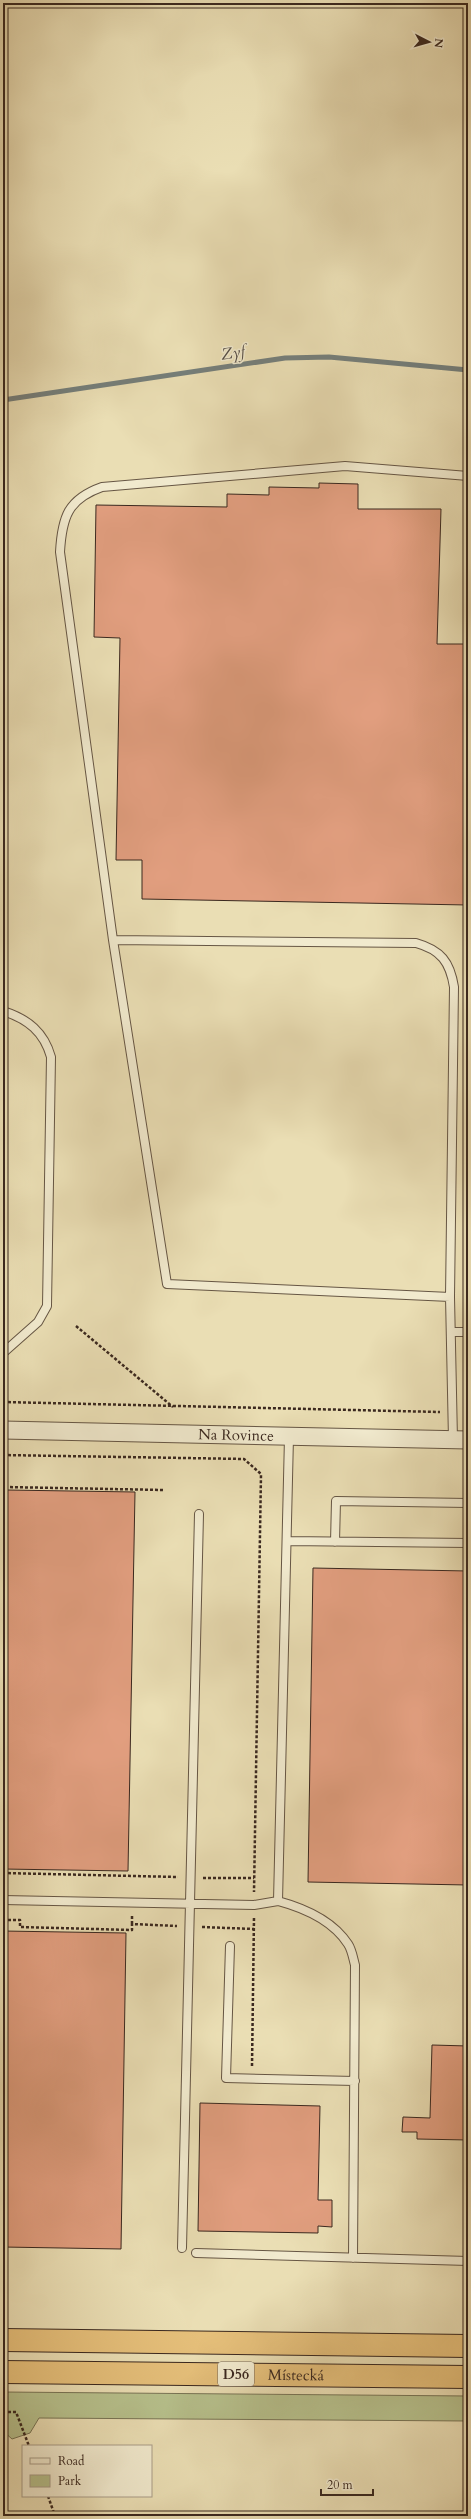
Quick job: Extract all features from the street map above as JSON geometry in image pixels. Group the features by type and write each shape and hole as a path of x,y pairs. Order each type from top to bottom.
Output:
{"highway":[{"name":"Místecká","path":"3,2340 468,2346"},
{"name":"Místecká","path":"3,2372 468,2377"}],"street":[{"name":"Na Rovince","path":"3,1430 460,1440"}],"lane":[{"path":"450,1297 167,1284 113,940 60,552 64,522 74,502 86,493 102,487 345,466 468,476"},
{"path":"113,940 416,943 429,946 439,953 448,963 454,987 450,1297 452,1412 460,1440"},
{"path":"3,1011 25,1019 37,1029 48,1044 51,1057 47,1306 38,1322 3,1353"},
{"path":"451,1332 468,1332"},
{"path":"278,1901 289,1437"},
{"path":"335,1542 336,1501 468,1503"},
{"path":"182,2248 199,1514"},
{"path":"287,1541 468,1543"},
{"path":"3,1900 254,1906 278,1901 302,1908 337,1931 349,1945 355,1965 353,2258"},
{"path":"230,1946 226,2078 355,2081"},
{"path":"196,2253 468,2262"}],"path":[{"path":"76,1326 173,1407"},
{"path":"3,1402 173,1407 452,1412"},
{"path":"3,1565 5,1487 4,1455 244,1459 261,1474 252,2078"},
{"path":"5,1487 164,1490"},
{"path":"3,1873 191,1878 254,1878"},
{"path":"3,1920 20,1920 20,1931"},
{"path":"20,1927 132,1930"},
{"path":"3,2412 16,2412 29,2445"},
{"path":"48,2497 55,2516"}],"green space":[{"path":"3,2392 468,2396 468,2421 39,2418 30,2433 12,2439 3,2431"}],"building":[{"path":"319,483 358,484 358,509 441,509 437,644 468,644 468,905 142,899 142,860 116,860 120,638 94,637 96,505 227,507 227,494 269,495 269,487 319,488"},
{"path":"7,1490 135,1492 128,1871 3,1869 3,1702"},
{"path":"313,1568 468,1571 468,1885 308,1882"},
{"path":"3,1931 126,1933 121,2249 3,2247"},
{"path":"432,2045 468,2046 468,2140 417,2139 417,2132 402,2132 403,2117 430,2118"},
{"path":"200,2103 320,2106 318,2200 332,2200 332,2227 318,2226 318,2233 198,2231"}],"waterway":[{"name":"Zyf","path":"3,400 285,358 329,357 468,370"}]}
